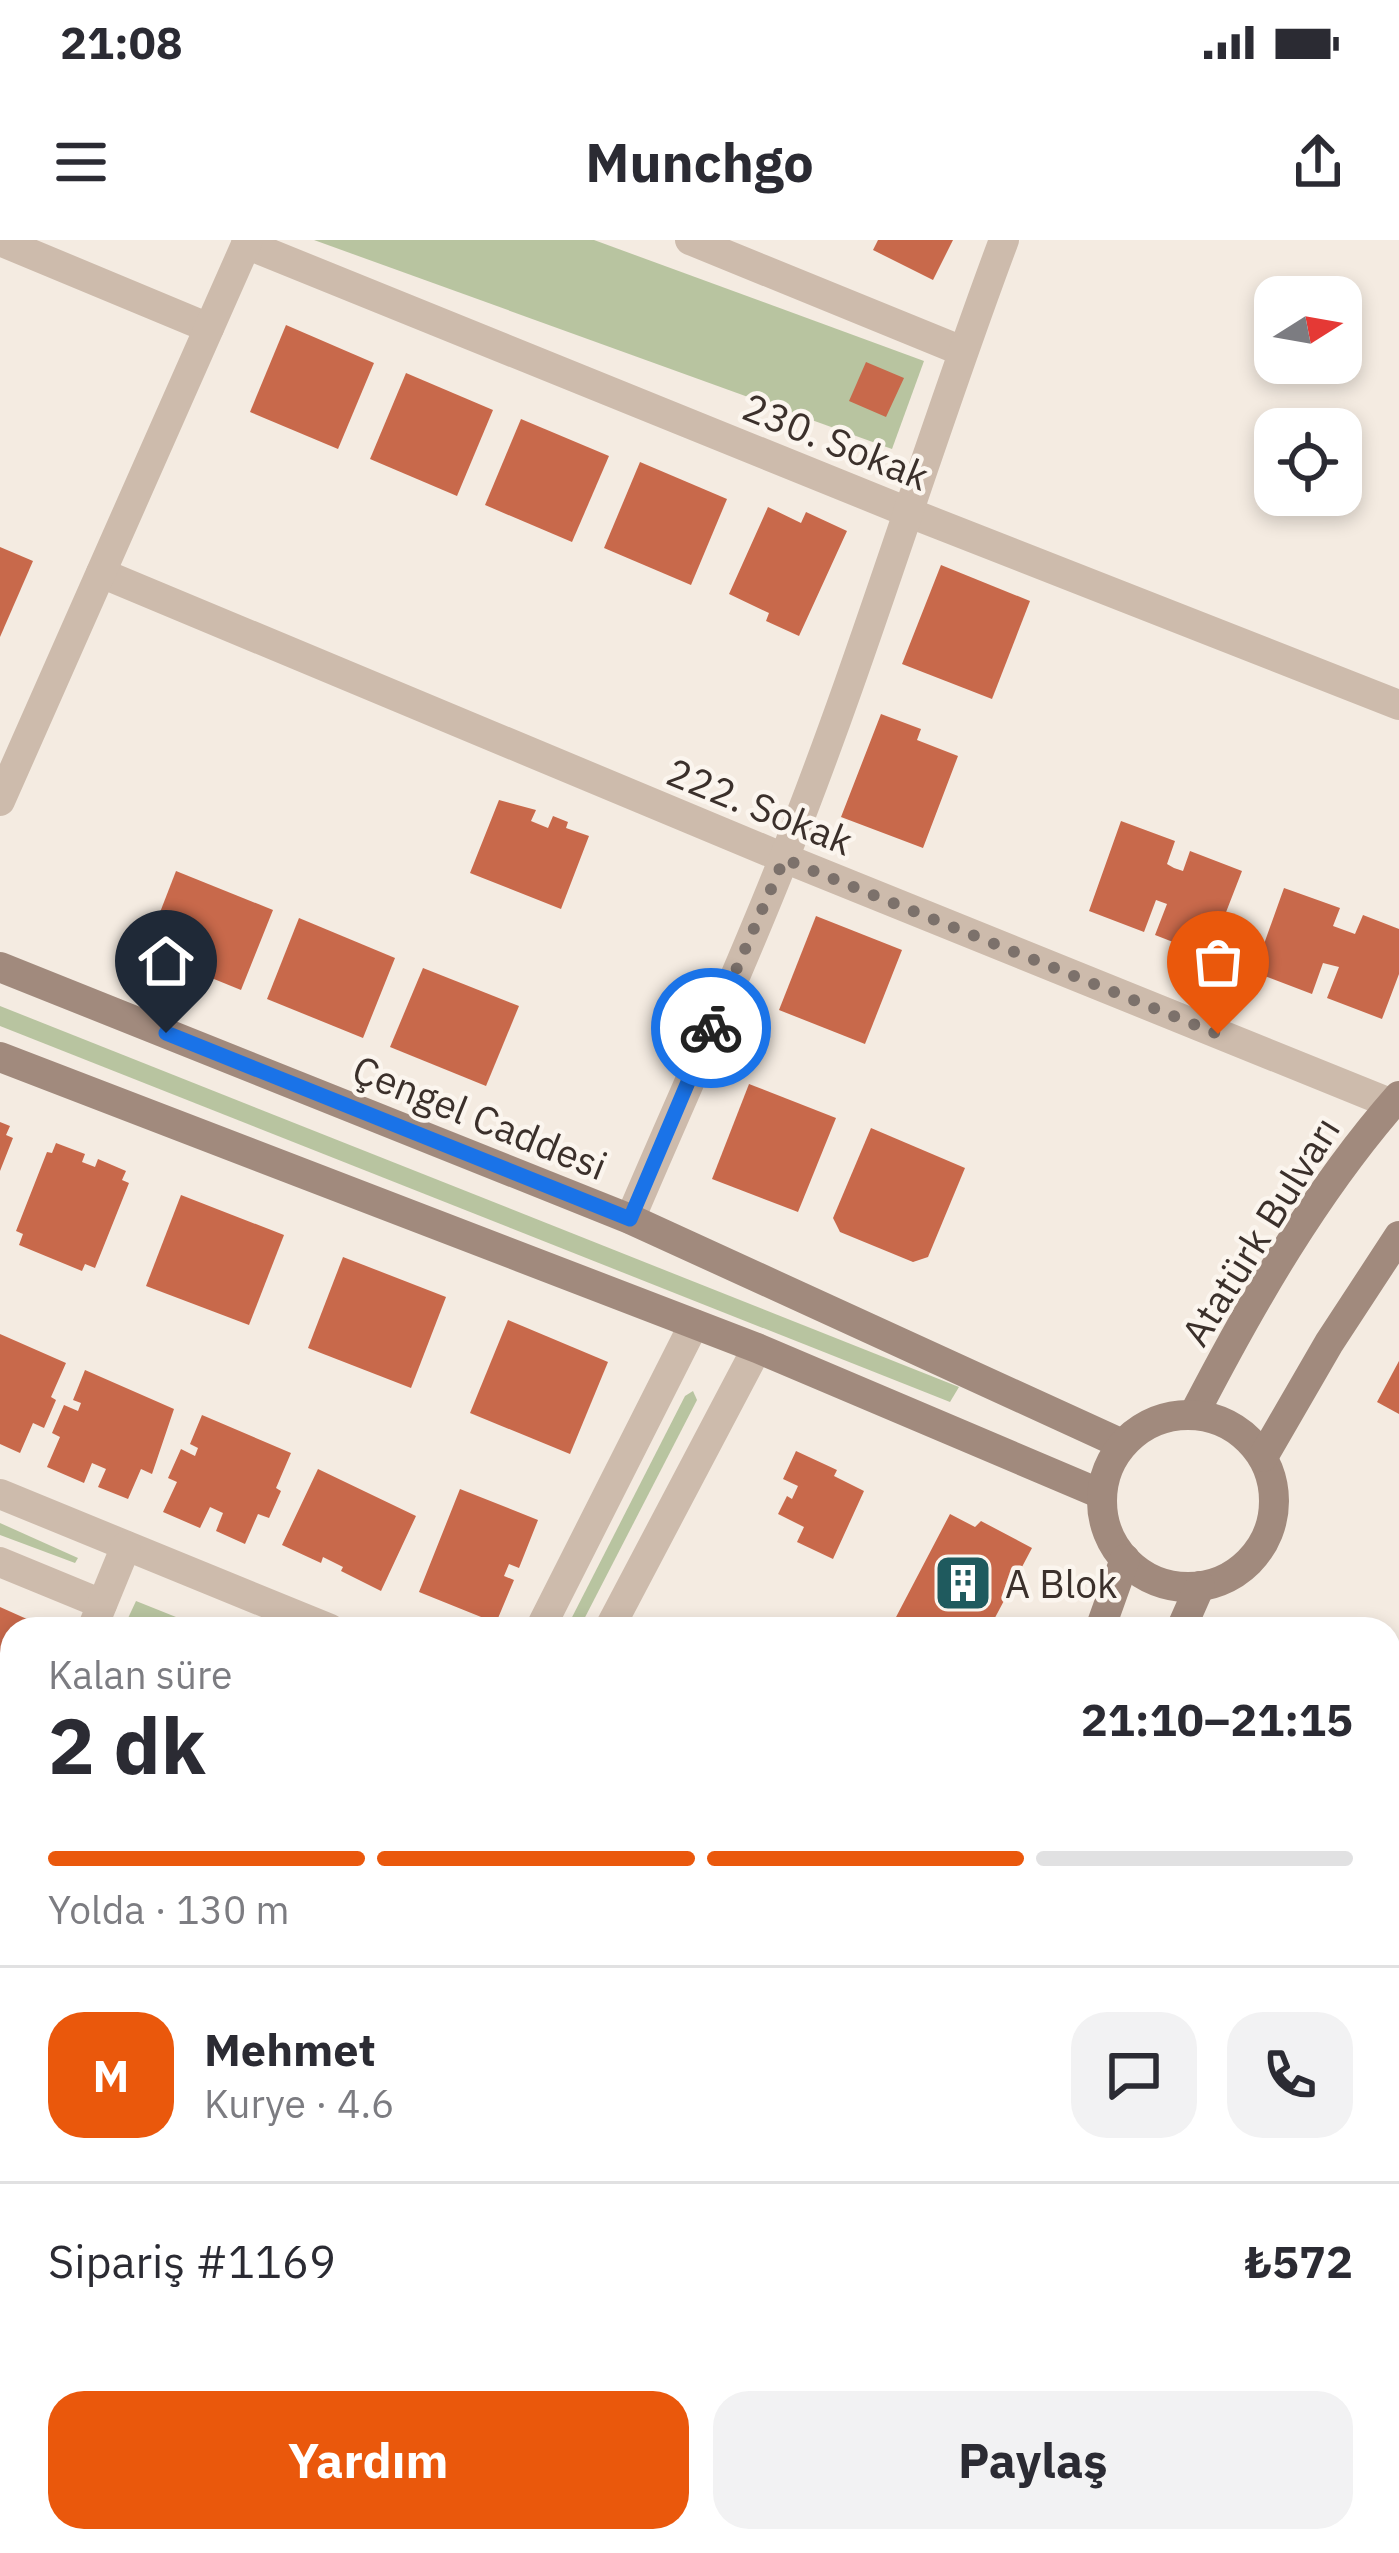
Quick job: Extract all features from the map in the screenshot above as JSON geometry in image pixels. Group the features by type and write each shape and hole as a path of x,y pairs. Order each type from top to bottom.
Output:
{"main road":[{"name":"Çengel Caddesi","path":"0,967 630,1219 1122,1444"},
{"path":"0,1057 757,1348 1102,1494"},
{"name":"Atatürk Bulvarı","path":"1194,1414 1244,1318 1358,1143 1395,1100"},
{"path":"1263,1456 1399,1236"},
{"path":"1194,1414 1220,1420 1244,1433 1263,1456 1273,1485 1274,1515 1264,1544 1245,1567 1219,1582 1200,1586 1160,1583 1134,1569 1114,1546 1104,1521 1102,1494 1108,1468 1122,1444 1142,1426 1167,1416 1194,1414"},
{"path":"1104,1617 1125,1558"},
{"path":"1186,1617 1200,1586"}],"street":[{"path":"690,240 962,351"},
{"path":"630,1219 784,859 1004,240"},
{"path":"0,241 209,328"},
{"path":"0,801 247,242"},
{"name":"230. Sokak","path":"247,242 910,513 1399,705"},
{"name":"222. Sokak","path":"101,573 784,859 1395,1100"},
{"path":"546,1617 694,1324"},
{"path":"615,1617 757,1348"},
{"path":"0,1494 301,1617"},
{"path":"0,1562 97,1616 126,1546"}],"green space":[{"path":"314,240 594,240 924,361 892,449"},
{"path":"0,1006 959,1387 950,1402 0,1026"},
{"path":"693,1391 697,1400 585,1617 572,1617 685,1396"},
{"path":"0,1523 78,1558 75,1563 0,1535"},
{"path":"136,1601 176,1617 129,1617"}],"building":[{"path":"878,240 953,240 933,280 873,250"},
{"path":"286,325 374,363 338,449 250,412"},
{"path":"866,362 904,378 886,417 849,401"},
{"path":"406,373 493,410 457,496 370,459"},
{"path":"521,419 609,456 572,542 485,505"},
{"path":"640,462 727,499 691,585 604,548"},
{"path":"768,507 801,523 806,512 847,531 799,636 766,621 769,613 729,594"},
{"path":"0,547 33,561 0,637"},
{"path":"941,565 1030,601 992,699 902,664"},
{"path":"881,714 921,729 917,740 958,756 923,848 841,817"},
{"path":"499,800 536,810 531,821 548,828 553,816 568,822 566,828 589,836 561,909 470,873"},
{"path":"1121,821 1175,841 1167,864 1174,868 1183,871 1190,851 1242,871 1209,956 1155,935 1167,904 1156,900 1144,932 1089,911"},
{"path":"176,871 273,910 241,990 145,951"},
{"path":"1284,888 1340,908 1333,926 1355,934 1363,915 1399,929 1399,974 1382,1019 1327,998 1339,967 1323,963 1312,994 1254,972"},
{"path":"816,916 902,950 865,1044 779,1010"},
{"path":"299,918 395,958 363,1038 267,999"},
{"path":"423,968 519,1006 486,1086 390,1047"},
{"path":"749,1084 836,1118 798,1212 712,1179"},
{"path":"0,1122 10,1126 6,1135 13,1138 0,1171"},
{"path":"871,1128 965,1168 928,1257 913,1262 840,1232 833,1218"},
{"path":"56,1143 85,1154 82,1162 95,1167 98,1159 126,1171 122,1180 129,1183 95,1268 85,1264 82,1271 19,1245 23,1234 16,1231 47,1152 52,1153"},
{"path":"181,1195 284,1235 249,1325 146,1286"},
{"path":"343,1257 446,1297 411,1388 308,1348"},
{"path":"508,1320 608,1362 570,1454 470,1413"},
{"path":"0,1334 66,1363 44,1428 33,1423 20,1453 0,1444"},
{"path":"1399,1361 1399,1414 1377,1402"},
{"path":"85,1370 174,1409 152,1474 141,1469 128,1499 98,1487 106,1469 92,1463 84,1483 47,1467 60,1437 52,1433 64,1405 78,1411 81,1403 73,1400"},
{"path":"202,1415 291,1453 269,1518 258,1514 245,1544 216,1531 223,1513 210,1507 200,1528 163,1512 177,1482 168,1478 181,1449 195,1456 198,1448 190,1444"},
{"path":"796,1451 837,1470 834,1476 864,1491 833,1559 797,1542 804,1527 778,1514 798,1486 783,1479"},
{"path":"318,1469 416,1516 381,1591 323,1557 321,1563 282,1545"},
{"path":"460,1489 538,1520 519,1568 509,1564 504,1576 514,1580 499,1617 481,1617 419,1592"},
{"name":"A Blok","path":"950,1514 975,1527 981,1521 1032,1548 995,1617 896,1617"},
{"path":"0,1607 22,1617 0,1617"}],"way so far":[{"path":"711,1028 784,859 1218,1034"}],"place":[{"name":"A Blok","path":"963,1583"}],"route":[{"path":"166,1033 630,1219 711,1028"}]}
